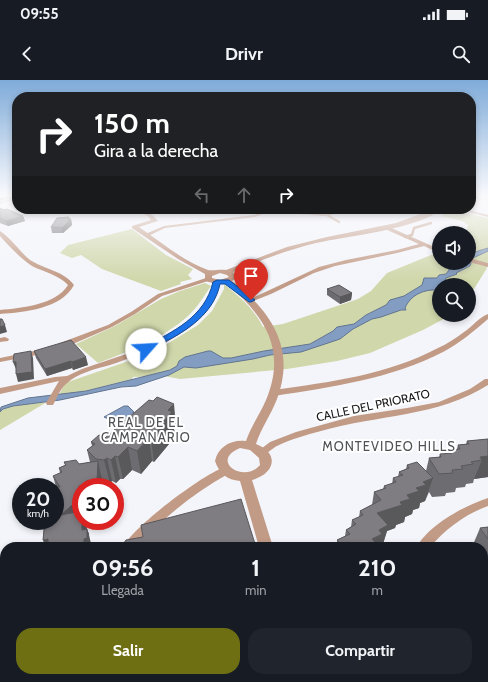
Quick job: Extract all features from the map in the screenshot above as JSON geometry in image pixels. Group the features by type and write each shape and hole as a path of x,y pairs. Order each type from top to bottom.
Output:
{"street":[{"path":"144,224 134,227 168,251 217,282 227,282 251,300 267,320 278,346 280,362 274,393 267,411 252,435 250,445"},
{"path":"146,235 164,227 188,224"},
{"path":"228,272 253,260 281,250 327,238 387,228 399,224"},
{"path":"387,228 432,249"},
{"path":"0,233 21,257 67,280 71,285 71,288 63,295 46,303 23,310 0,312"},
{"path":"251,300 321,268 344,261 401,251 422,245"},
{"path":"476,262 488,265"},
{"path":"0,360 53,349 78,340 133,314 160,295 220,271 228,272 233,276 227,282"},
{"path":"50,403 62,383 69,378 155,345 175,334 194,320 205,309 214,294 217,282"},
{"path":"274,393 379,374 434,354 458,341 474,330 488,316"},
{"path":"0,391 55,379 69,378"},
{"name":"CALLE DEL PRIORATO","path":"262,452 271,444 333,424 354,419 401,413 453,400 488,381"},
{"path":"250,445 262,452 265,455 266,462 263,469 255,475 245,477 234,476 225,471 220,463 222,455 225,451 233,446 250,445"},
{"path":"134,542 182,499 225,471"},
{"path":"245,477 264,542"},
{"path":"428,542 449,522 488,502"}],"lane":[{"path":"405,237 412,235 414,228 427,224"}],"green space":[{"path":"467,224 488,224 488,263 485,262 487,268 476,286 476,278 432,278 432,322 438,322 370,353 337,361 287,369 180,379 164,376 133,377 132,379 86,391 59,395 65,383 143,356 167,344 198,325 212,311 224,289 224,284 251,309 263,327 283,324 358,299 371,291 387,273 432,255 432,270 476,270 476,226 468,226"},
{"path":"132,229 166,255 193,269 188,275 192,279 180,282 181,284 161,291 102,269 81,255 72,258 60,253 68,245"},
{"path":"205,283 211,286 191,313 178,324 145,344 98,363 76,344 115,326 161,299"},
{"path":"47,402 0,430 0,412 4,409 22,404"}],"water":[{"path":"488,248 488,251 476,257 476,252"},
{"path":"449,270 462,270 456,273 457,274 446,278 437,278 439,275 446,274"},
{"path":"424,278 432,278 432,290 419,293 411,299 405,308 406,310 401,310 372,319 353,329 340,339 301,352 270,355 196,368 184,367 169,375 136,386 121,387 60,400 13,406 3,409 0,412 1,407 28,398 86,391 170,370 177,366 179,361 185,357 208,351 211,351 223,358 231,358 310,344 333,331 337,327 354,324 366,315 386,305 390,300 404,296 422,285"},
{"path":"124,406 128,406 134,412 118,425 115,426 113,421 104,417"}],"building":[{"path":"53,224 66,224 62,228 51,227"},
{"path":"339,285 352,293 340,297 327,289"},
{"path":"0,319 2,319 5,325 0,327"},
{"path":"71,340 86,357 45,369 34,351"},
{"path":"31,351 32,372 16,374 16,362 13,362 14,354"},
{"path":"157,397 174,404 168,410 172,412 164,421 166,422 151,439 149,438 137,451 128,447 118,457 115,456 111,460 107,458 104,460 96,459 87,450 95,444 91,442 99,435 105,438 149,400 153,401"},
{"path":"488,439 488,456 480,457 482,460 471,462 473,464 461,466 463,469 452,470 453,473 439,474 429,458 441,457 440,454 452,453 450,450 460,449 458,445 469,444 467,441"},
{"path":"76,460 79,464 98,461 97,478 72,478 72,505 64,512 64,478 54,478 53,476 62,472 59,468 66,465 64,462"},
{"path":"417,462 433,478 423,482 426,485 416,488 419,491 407,495 410,499 400,502 402,505 377,513 388,525 379,530 382,534 372,539 375,542 339,542 337,540 350,534 346,530 356,524 352,520 363,515 360,511 381,500 374,492 386,488 384,486 396,482 393,478 403,475 399,472 409,468 407,465"},
{"path":"241,499 254,542 125,542 126,540 143,537 141,525"},
{"path":"72,513 72,530 87,530 87,538 84,539 84,542 48,542 48,539 43,540 44,530 64,530 64,514"},
{"path":"488,527 488,539 480,528"}],"district":[{"name":"REAL DE EL CAMPANARIO","path":"146,430"},
{"name":"MONTEVIDEO HILLS","path":"389,446"}],"route":[{"path":"146,349 175,334 194,320 205,309 210,301 214,294 217,282 227,282 240,290 251,300"}]}
